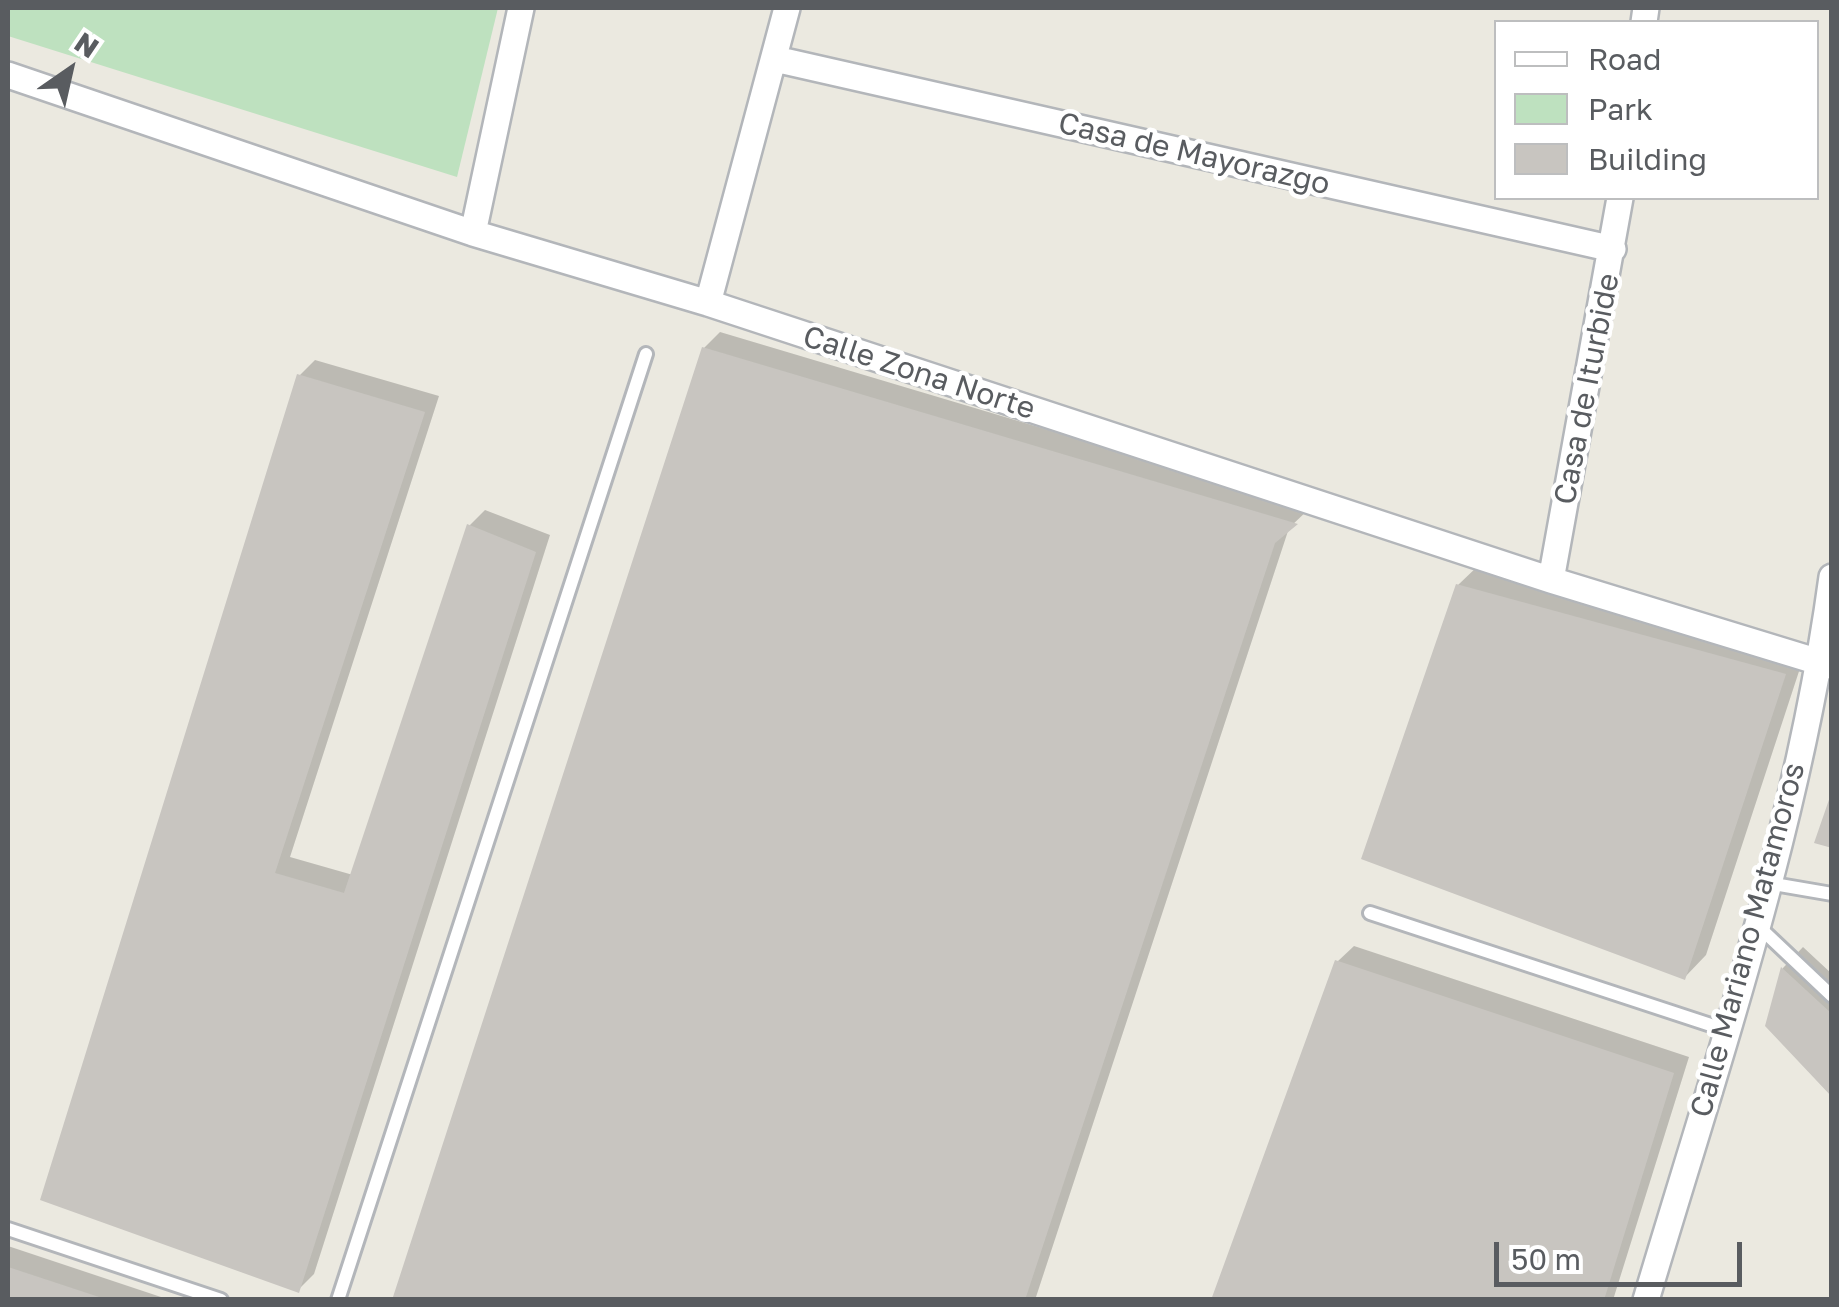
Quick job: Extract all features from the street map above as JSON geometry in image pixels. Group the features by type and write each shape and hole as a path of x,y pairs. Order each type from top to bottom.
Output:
{"street":[{"path":"473,233 521,8"},
{"path":"708,303 787,8"},
{"name":"Casa de Mayorazgo","path":"774,59 1613,249"},
{"name":"Calle Zona Norte","path":"8,75 473,233 708,303 1551,580 1826,664"},
{"name":"Casa de Iturbide","path":"1551,580 1620,200"},
{"name":"Calle Mariano Matamoros","path":"1646,1300 1768,883 1826,664 1832,577"}],"lane":[{"path":"338,1300 646,354"},
{"path":"1768,883 1832,894"},
{"path":"1370,912 1726,1030"},
{"path":"1756,924 1832,996"},
{"path":"8,1229 221,1300"}],"green space":[{"path":"8,8 498,8 457,177 8,36"}],"building":[{"path":"702,347 1298,524 1275,543 1025,1300 392,1300"},
{"path":"297,374 425,412 275,873 344,893 467,524 536,552 299,1293 40,1200"},
{"path":"1456,584 1786,674 1685,980 1361,859"},
{"path":"1832,791 1832,848 1814,843"},
{"path":"1335,960 1674,1073 1604,1300 1211,1300"},
{"path":"1781,967 1832,1014 1832,1097 1765,1026"},
{"path":"8,1267 105,1299 105,1300 8,1300"}]}
